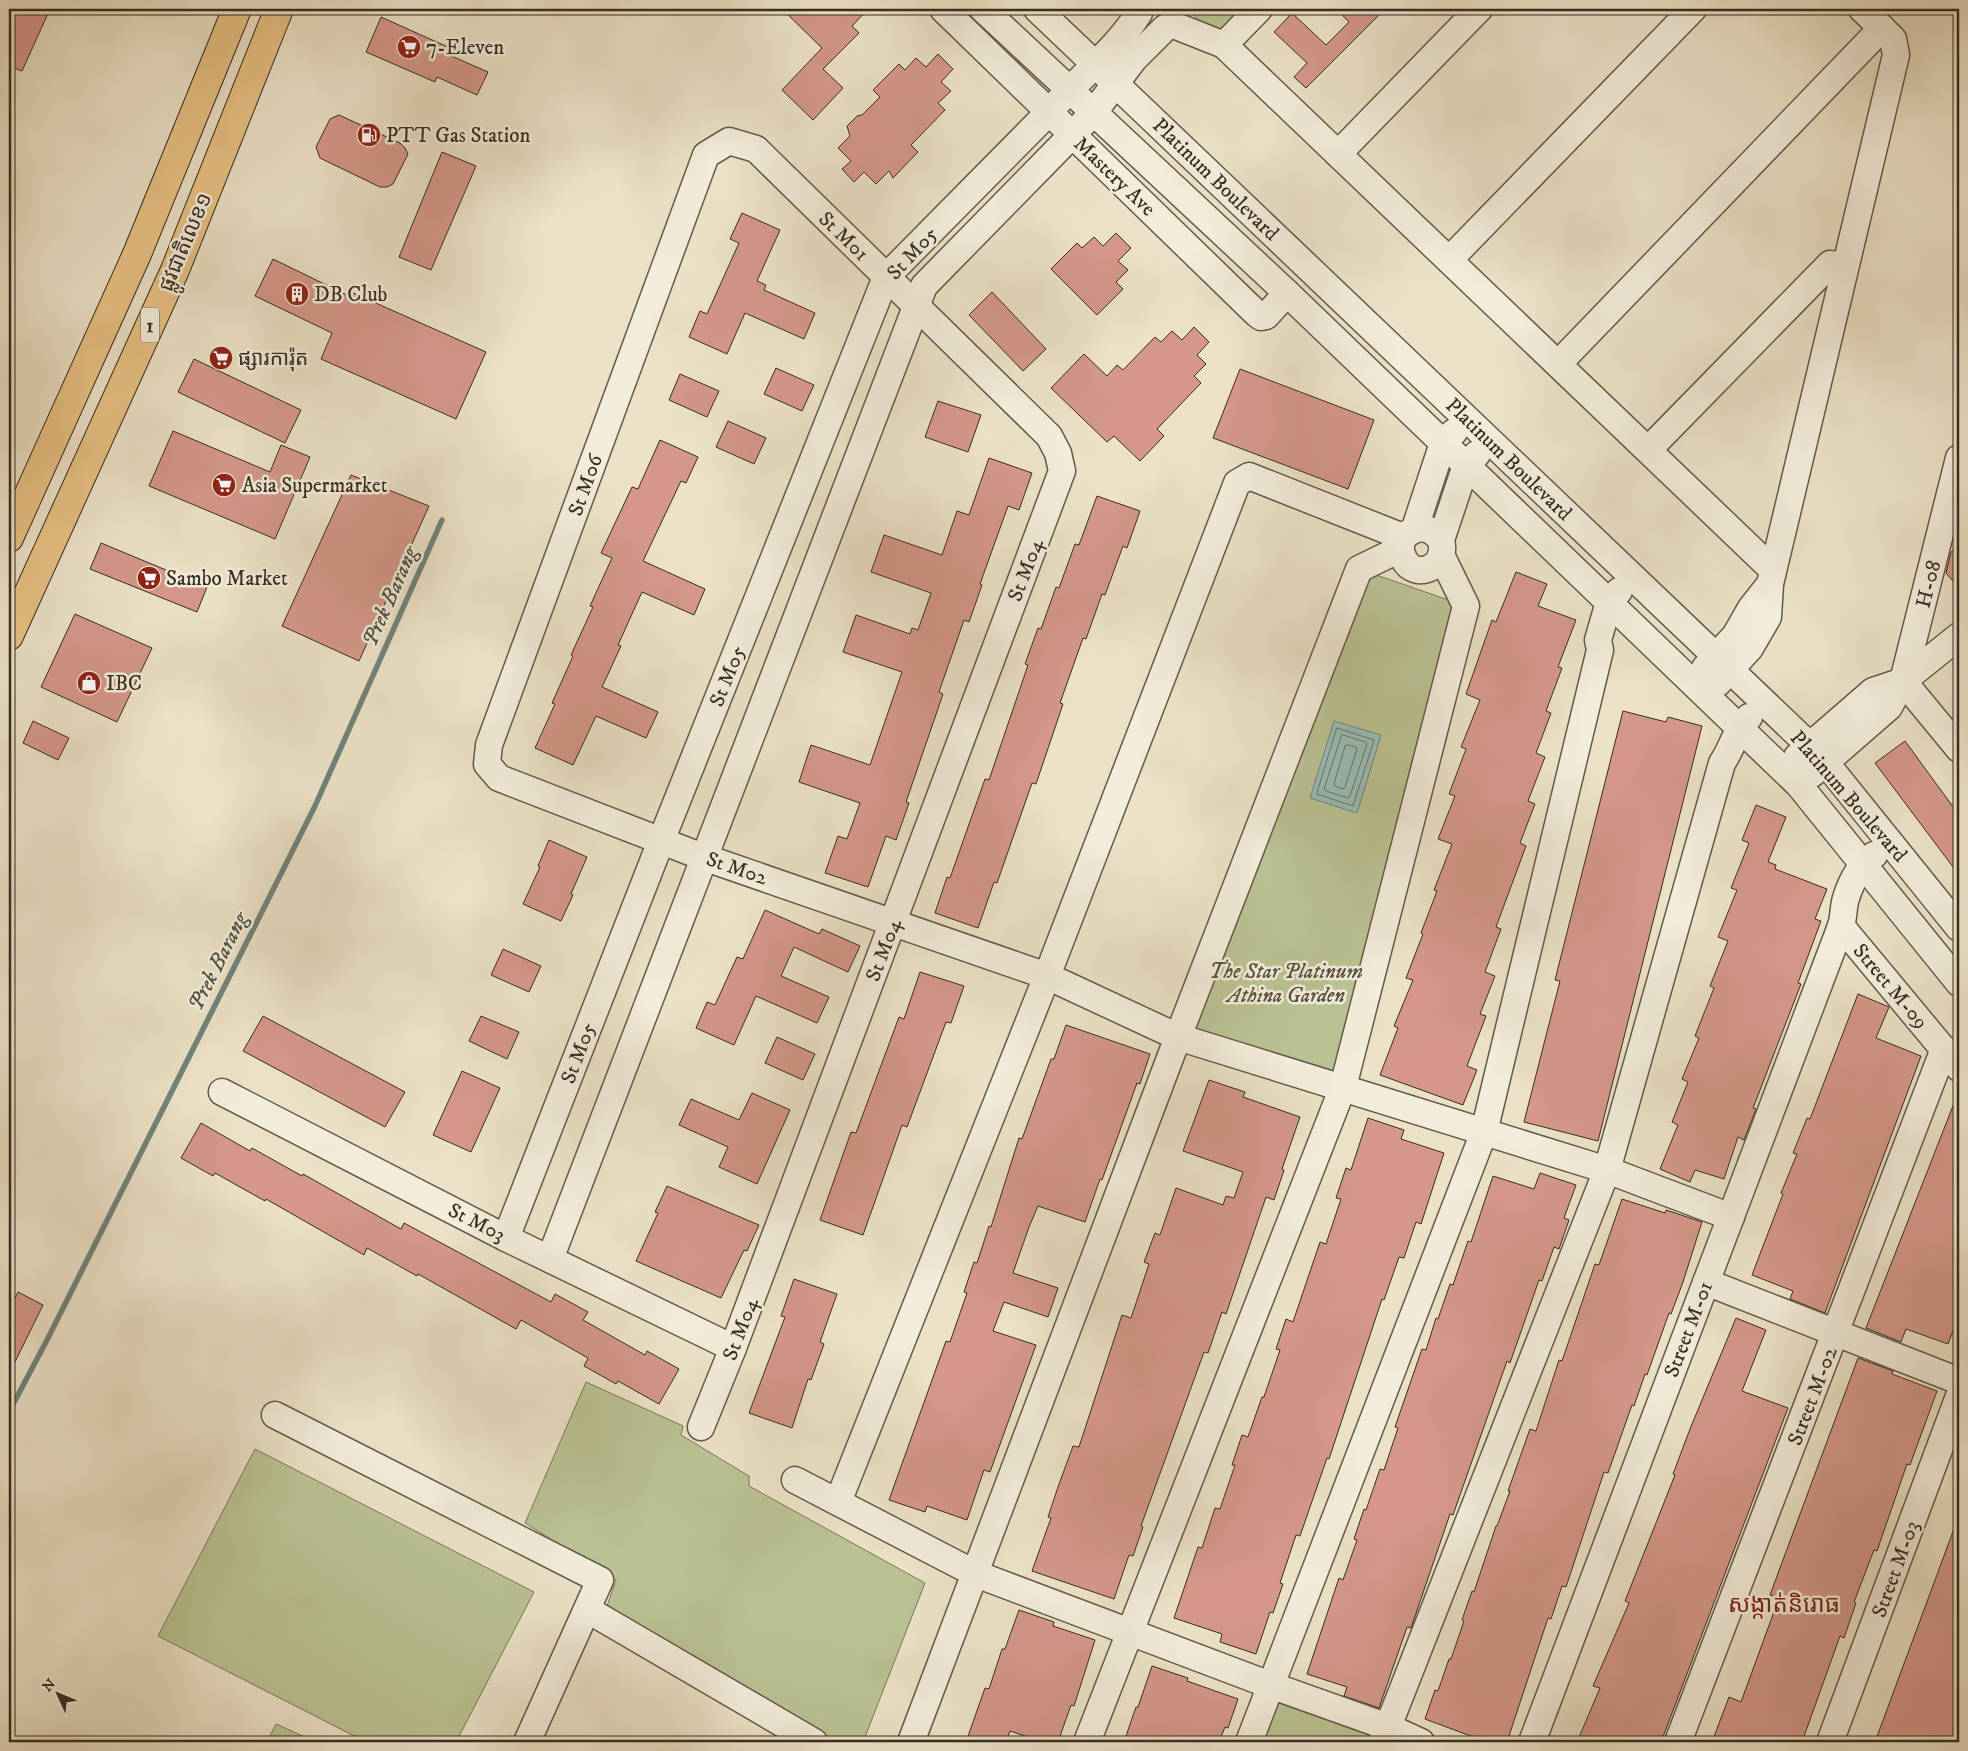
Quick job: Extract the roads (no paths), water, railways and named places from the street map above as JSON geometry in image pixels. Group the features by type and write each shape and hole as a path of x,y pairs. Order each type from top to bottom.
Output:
{"highway":[{"name":"ផ្លូវជាតិលេខ១","path":"9,538 137,254 236,9"},
{"name":"ផ្លូវជាតិលេខ១","path":"9,636 175,270 279,9"}],"street":[{"name":"Mastery Ave","path":"944,9 1257,314 1261,317 1266,316 1287,294"},
{"name":"Platinum Boulevard","path":"983,9 1287,294 1791,777 1959,983"},
{"name":"Platinum Boulevard","path":"1037,9 1817,754 1959,928"},
{"path":"1224,45 1259,9"},
{"path":"1338,154 1479,9"},
{"path":"1449,260 1693,9"},
{"path":"1699,689 1723,663 1735,636 1771,577 1846,266 1896,54 1893,39 1862,9"},
{"name":"St M05","path":"506,1238 661,841 886,277 1127,32 1139,11"},
{"path":"1139,11 1141,20 1151,29 1170,20 1224,45 1648,450 1771,577"},
{"name":"St M05","path":"550,1259 924,286 1032,178 1094,112 1134,59 1170,20"},
{"path":"1558,364 1882,28"},
{"name":"St M01","path":"687,208 706,155 729,141 756,149 1049,436 1058,453 1062,471"},
{"path":"976,186 1000,209"},
{"name":"St M06","path":"486,764 489,745 687,208"},
{"path":"1648,450 1830,264 1846,266"},
{"path":"1467,419 1443,443 1406,538 1403,560 1412,568 1423,570 1434,566 1442,548 1466,465 1490,440"},
{"name":"H-08","path":"1903,681 1959,458"},
{"name":"St M04","path":"700,1427 733,1348 1062,471"},
{"path":"838,1502 1047,976 1237,483 1249,476 1406,538"},
{"path":"911,1742 1178,1037 1359,569 1406,538 1425,528 1435,532 1466,606 1343,1087 1087,1742"},
{"path":"1249,1742 1484,1132 1600,650 1607,643 1613,606 1637,581"},
{"path":"1791,777 1817,754 1873,691 1903,681 1959,636"},
{"path":"1903,681 1959,750"},
{"path":"1385,1735 1607,1170 1722,763 1719,744 1734,722 1758,697"},
{"name":"St M02","path":"486,764 499,778 661,841 1047,976 1178,1037 1607,1170 1731,1218"},
{"path":"1866,868 1894,847"},
{"name":"Street M-01","path":"1532,1742 1843,921 1845,900 1866,868"},
{"name":"Street M-09","path":"1843,921 1952,1059"},
{"name":"Street M-02","path":"1678,1742 1836,1333 1952,1059"},
{"name":"St M03","path":"222,1092 506,1238 733,1348"},
{"path":"1706,1282 1959,1381"},
{"name":"Street M-03","path":"1830,1742 1959,1396"},
{"path":"275,1415 600,1580 527,1742"},
{"path":"796,1480 976,1574 1270,1685 1385,1735 1419,1741"},
{"path":"588,1610 814,1742"}],"water":[{"path":"1334,721 1381,735 1357,813 1310,798"}],"waterway":[{"name":"Prek Barang","path":"9,1412 315,806 442,520"}],"place":[{"name":"7-Eleven","path":"409,47"},
{"name":"PTT Gas Station","path":"369,135"},
{"name":"DB Club","path":"297,294"},
{"name":"ផ្សារការ៉ុត","path":"221,358"},
{"name":"Asia Supermarket","path":"224,485"},
{"name":"Sambo Market","path":"149,578"},
{"name":"IBC","path":"89,683"}],"district":[{"name":"សង្កាត់និរោធ","path":"1784,1604"}],"park label":[{"name":"The Star Platinum Athina Garden","path":"1286,983"}]}
